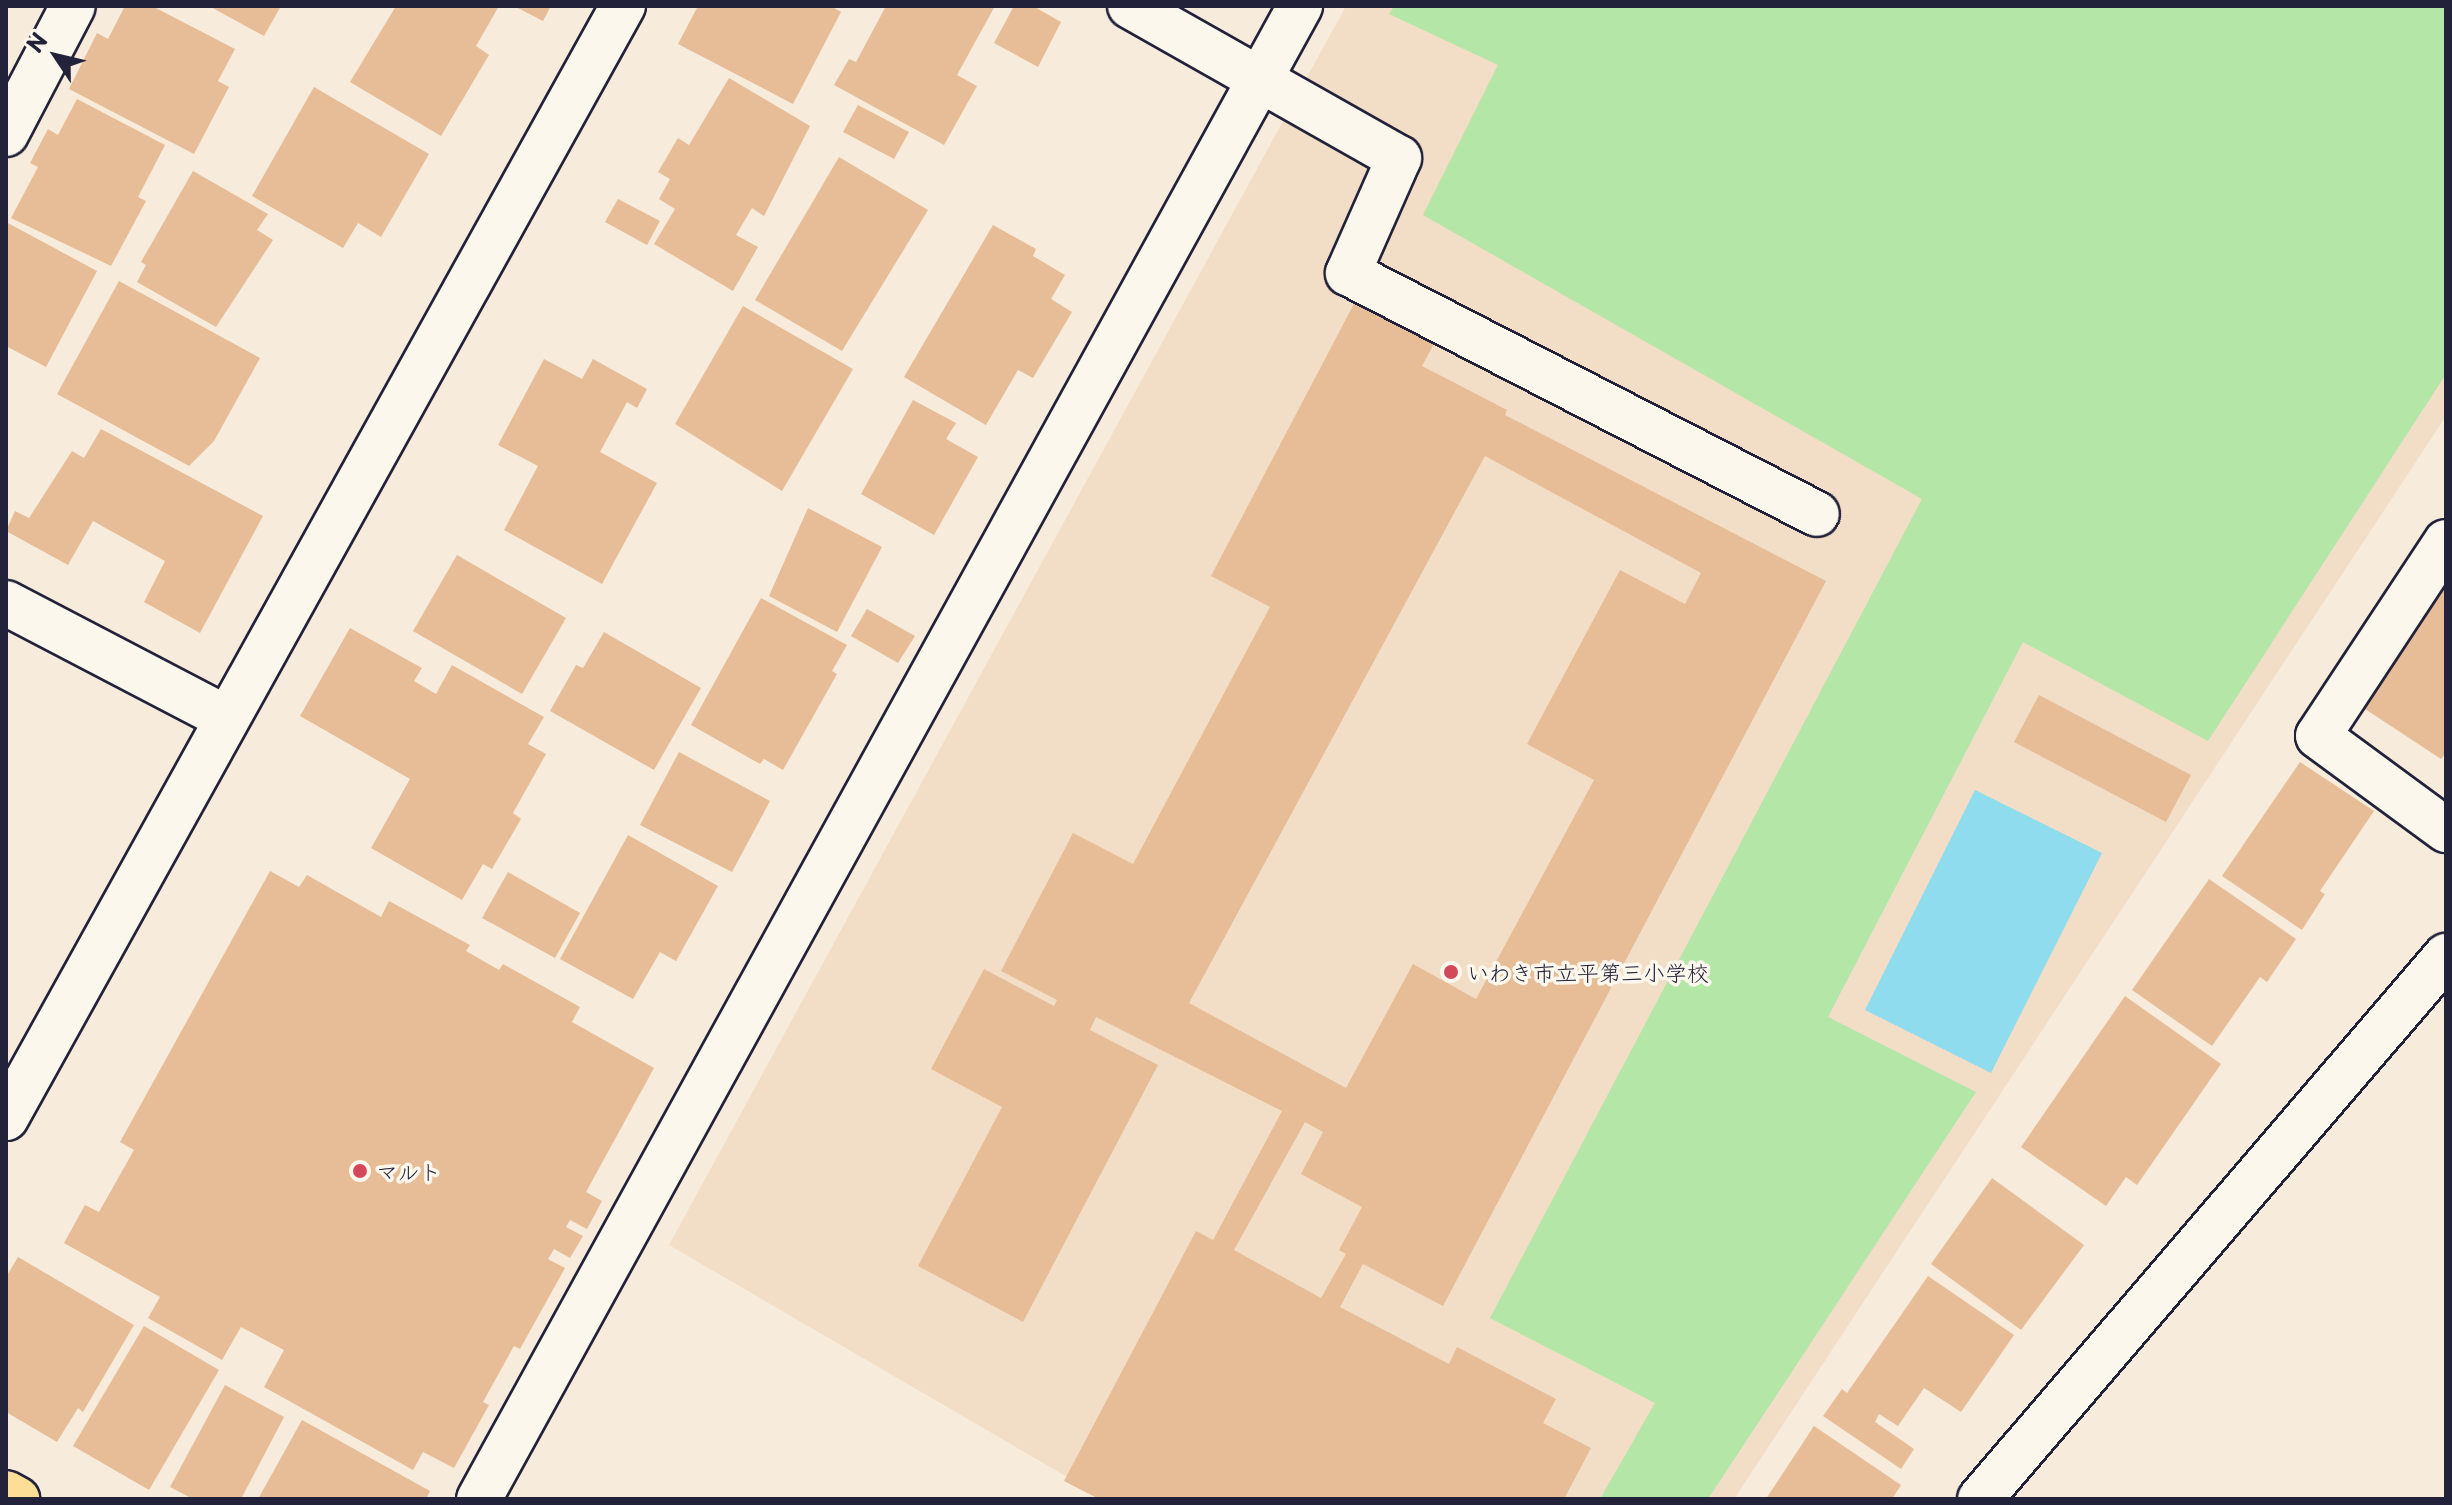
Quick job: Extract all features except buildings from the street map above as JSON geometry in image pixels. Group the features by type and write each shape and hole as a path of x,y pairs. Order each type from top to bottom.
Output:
{"main road":[{"path":"6,1493 17,1499"}],"street":[{"path":"6,134 20,72 73,6"},
{"path":"6,1118 623,6"},
{"path":"1130,6 1257,82 1399,158 1348,273 1817,514"},
{"path":"479,1499 1300,6"},
{"path":"2446,542 2318,736 2446,830"},
{"path":"6,603 226,718"},
{"path":"1980,1499 2446,956"}],"shaded area":[{"name":"いわき市立平第三小学校","path":"1346,6 2446,6 2446,416 1734,1499 1105,1499 669,1245"}],"green space":[{"path":"1394,6 2446,6 2446,374 2208,741 2023,642 1828,1017 1976,1092 1708,1499 1600,1499 1655,1403 1490,1318 1922,499 1423,215 1498,65 1389,14"}],"water":[{"path":"1975,790 2102,853 1991,1073 1865,1010"}],"place":[{"name":"いわき市立平第三小学校","path":"1451,972"},
{"name":"マルト","path":"360,1171"}]}
